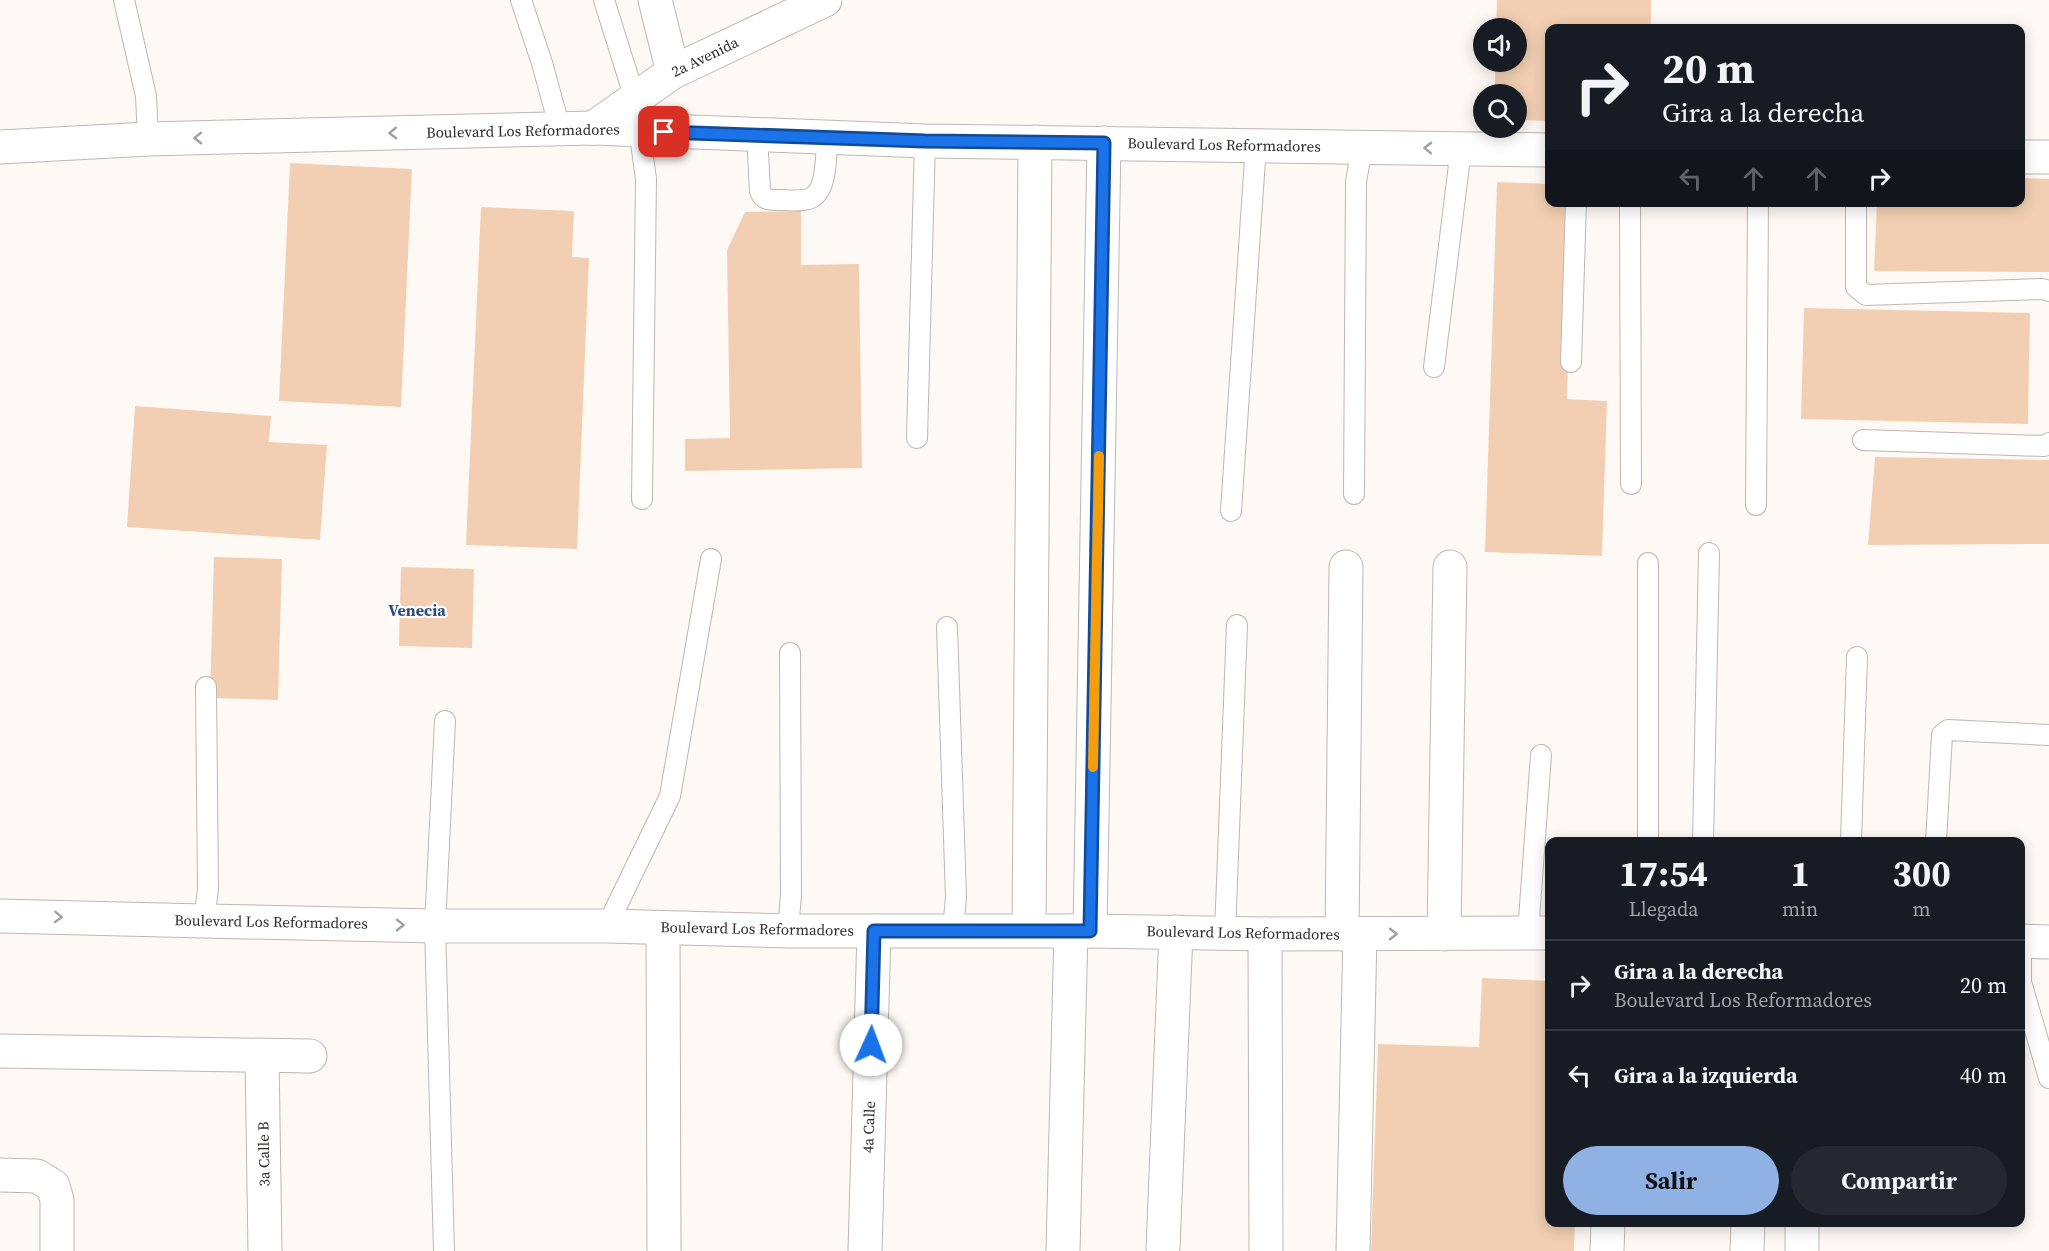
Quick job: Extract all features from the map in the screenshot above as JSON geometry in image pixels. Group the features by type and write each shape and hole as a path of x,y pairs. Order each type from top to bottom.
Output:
{"street":[{"path":"655,0 673,72"},
{"name":"2a Avenida","path":"593,128 673,72 825,0"},
{"name":"Boulevard Los Reformadores","path":"0,147 148,139 593,128 925,141 1545,150"},
{"path":"1029,930 1035,142"},
{"path":"1063,1251 1080,931 1104,143"},
{"path":"2025,157 2049,157"},
{"path":"1346,567 1353,1251"},
{"path":"1444,934 1450,567"},
{"name":"Boulevard Los Reformadores","path":"0,916 788,931 1539,933"},
{"path":"663,928 664,1251"},
{"name":"4a Calle","path":"865,1251 874,931"},
{"path":"1163,1248 1176,932"},
{"path":"1265,934 1266,1251"},
{"path":"2025,941 2049,942"},
{"path":"0,1051 310,1056"},
{"name":"3a Calle B","path":"262,1056 265,1251"},
{"path":"0,1175 37,1176 53,1186 57,1200 57,1251"},
{"path":"1607,1251 1608,1227"},
{"path":"1747,1251 1748,1227"},
{"path":"1802,1227 1802,1251"}],"lane":[{"path":"124,0 146,96 148,139"},
{"path":"521,0 542,63 560,129"},
{"path":"604,0 635,99 646,178 642,499"},
{"path":"757,135 760,190 762,196 767,200 813,198 820,190 824,177 827,137"},
{"path":"917,438 925,141"},
{"path":"1231,511 1256,146"},
{"path":"1354,494 1356,182 1362,147"},
{"path":"1434,367 1461,149"},
{"path":"1571,362 1576,207"},
{"path":"1630,207 1631,484"},
{"path":"1756,505 1758,207"},
{"path":"1856,207 1856,287 1866,294 2042,289 2049,291"},
{"path":"1863,440 2044,446 2049,443"},
{"path":"1703,837 1708,553"},
{"path":"606,926 670,796 711,559"},
{"path":"1648,563 1648,837"},
{"path":"1225,933 1237,625"},
{"path":"948,627 956,897 953,932"},
{"path":"788,931 791,894 790,653"},
{"path":"1851,837 1857,657"},
{"path":"204,921 208,889 206,687"},
{"path":"444,1251 435,926 445,721"},
{"path":"1936,837 1942,735 1948,730 2049,735"},
{"path":"1539,933 1541,755"},
{"path":"2025,996 2049,1078"}],"building":[{"path":"1497,0 1651,0 1651,24 1545,24 1545,121 1527,120 1527,84 1495,84 1495,72 1527,72 1527,18 1496,18"},
{"path":"290,163 412,169 401,407 279,401"},
{"path":"2025,178 2049,179 2049,272 1874,271 1877,207 2025,207"},
{"path":"1497,182 1545,184 1545,207 1573,207 1567,399 1607,401 1602,556 1485,552"},
{"path":"481,207 574,211 572,257 589,258 577,549 466,545"},
{"path":"801,211 801,265 859,264 862,468 685,471 685,439 730,438 727,250 745,212"},
{"path":"1804,308 2030,313 2028,424 1801,419"},
{"path":"135,406 271,416 269,442 327,445 320,540 127,527"},
{"path":"1875,457 2049,460 2049,544 1868,545"},
{"path":"214,557 282,559 278,700 210,698"},
{"path":"401,567 474,569 472,648 399,646"},
{"path":"1482,978 1545,981 1545,1227 1575,1227 1574,1251 1371,1251 1378,1044 1479,1047"}],"slow traffic":[{"path":"1093,767 1099,456"}],"district":[{"name":"Venecia","path":"417,610"}],"route":[{"path":"664,132 925,141 1104,143 1090,931 874,931 871,1045"}]}
